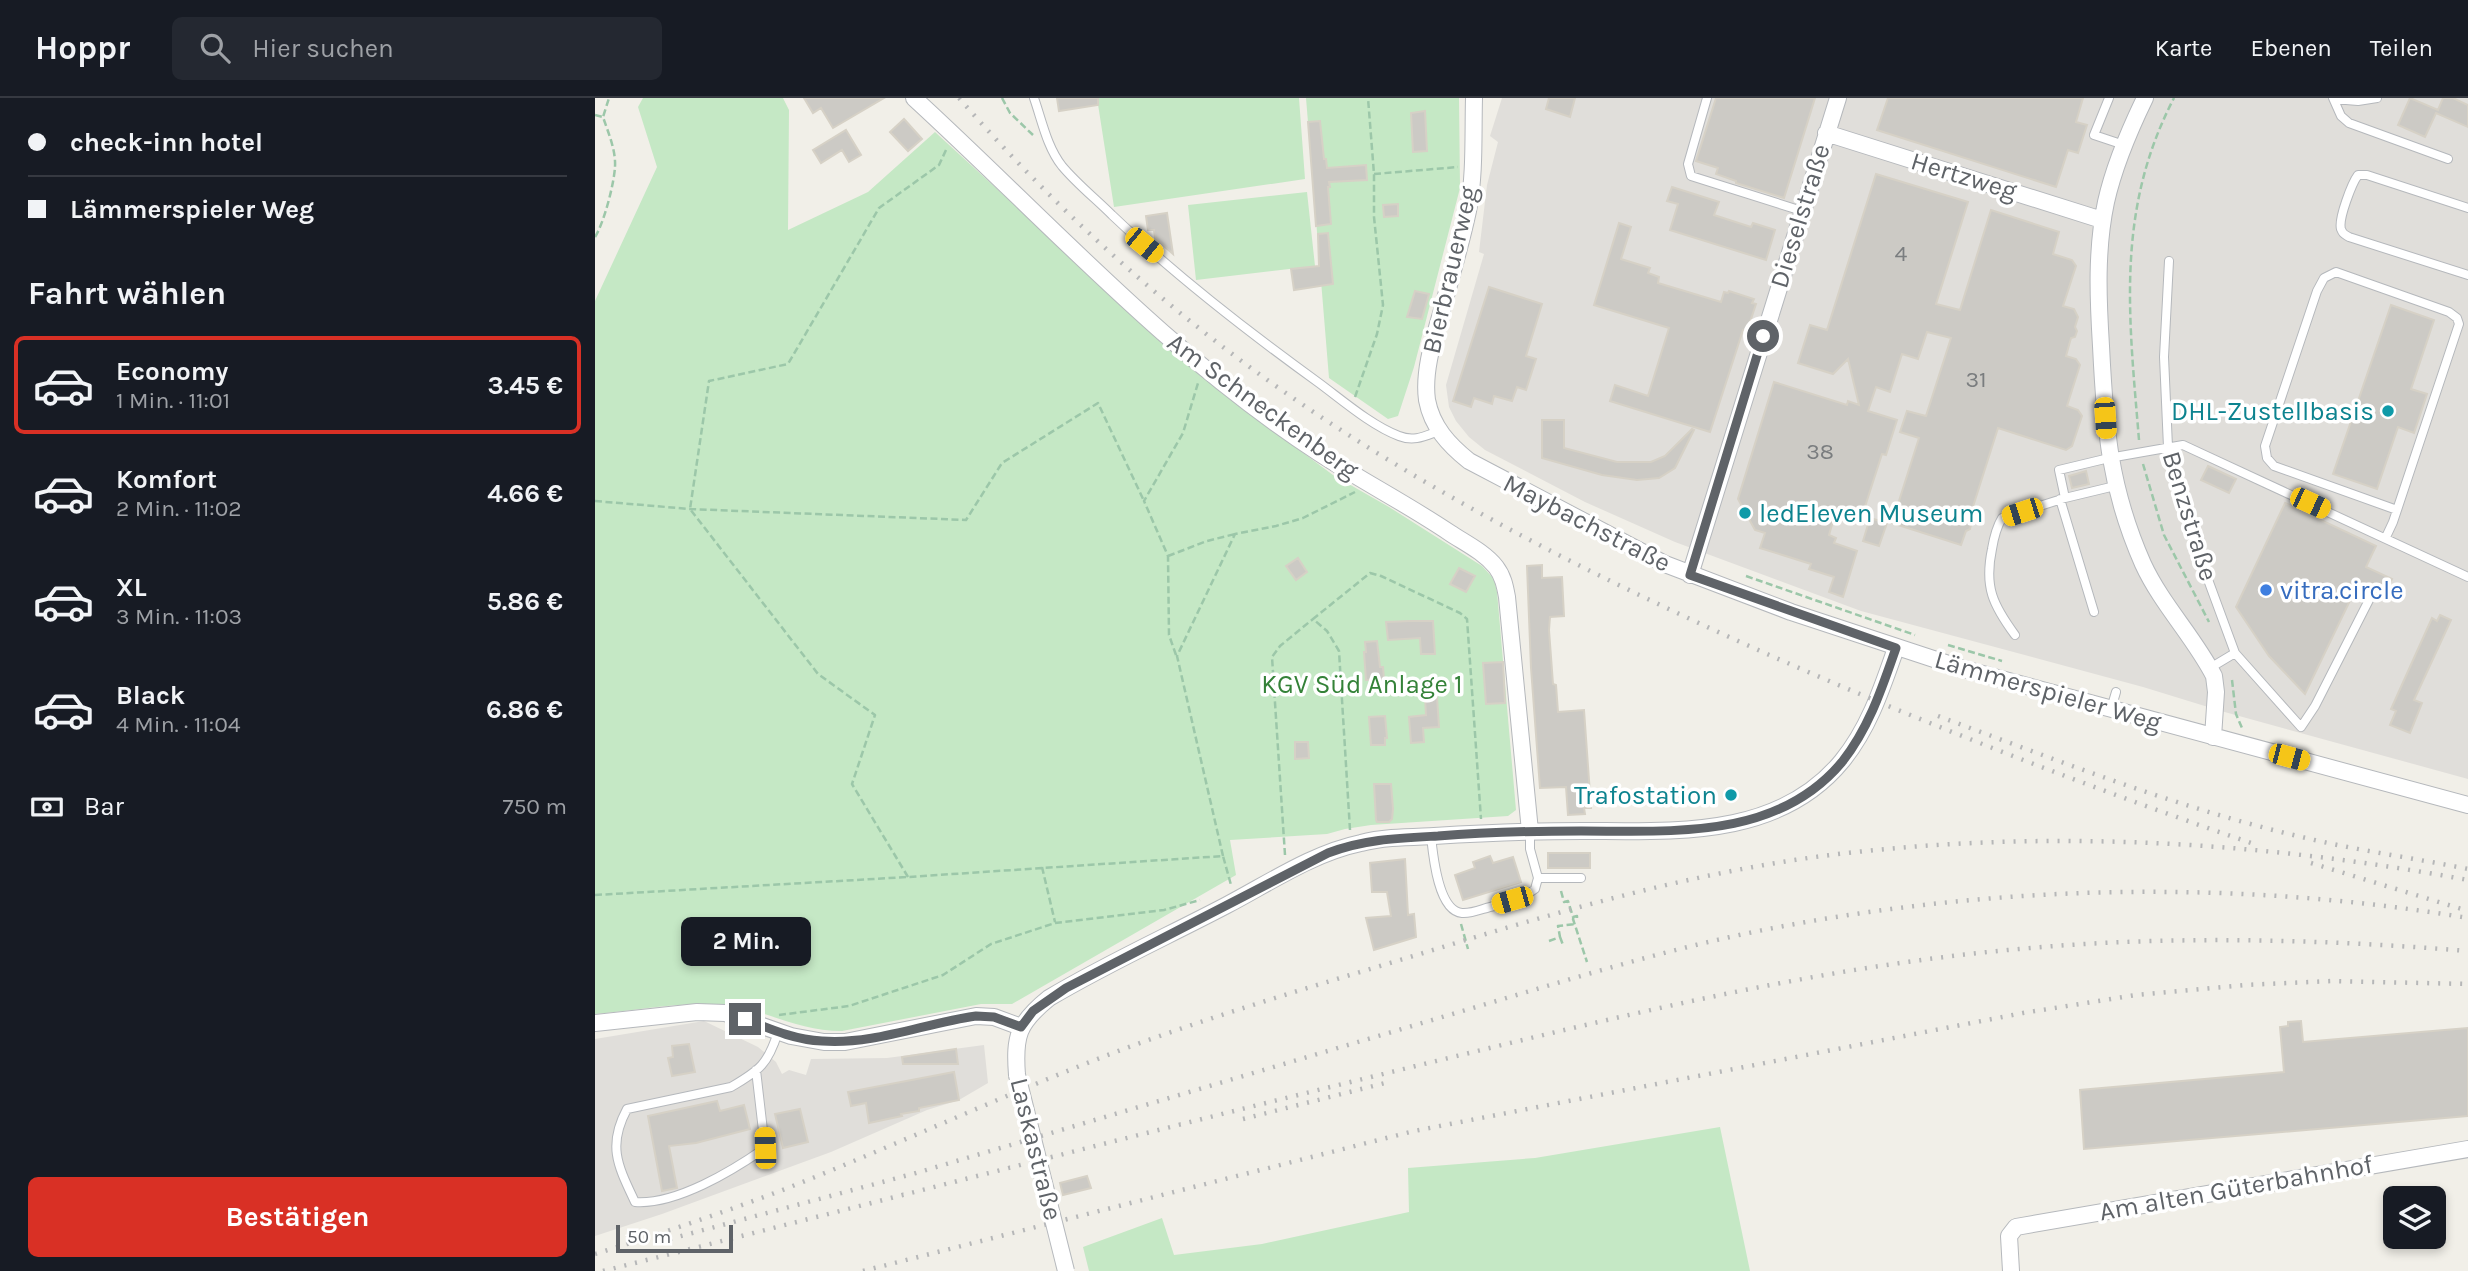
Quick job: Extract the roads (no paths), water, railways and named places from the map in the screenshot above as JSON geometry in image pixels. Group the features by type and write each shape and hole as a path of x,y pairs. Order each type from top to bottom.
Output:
{"street":[{"name":"Am Schneckenberg","path":"914,98 1124,298 1203,367 1303,442 1410,506 1487,558 1501,575 1507,597 1530,831"},
{"name":"Bierbrauerweg","path":"1442,435 1427,400 1428,367 1465,227 1471,192 1474,98"},
{"name":"Dieselstraße","path":"1690,575 1838,98"},
{"path":"2145,98 2111,180 2102,220 2099,299 2109,458 2115,486 2134,543 2150,577 2210,668 2217,692 2213,737"},
{"name":"Hertzweg","path":"1826,133 2102,220"},
{"name":"Maybachstraße","path":"1442,435 1469,461 1489,473 1629,547 1690,575 1896,648"},
{"path":"595,1023 711,1012 740,1017 778,1032 809,1040 845,1042 984,1015 1021,1027 1033,1011 1066,988 1288,867 1351,845 1377,840 1482,832 1702,830 1750,820 1783,808 1823,781 1841,762 1867,723 1896,648"},
{"name":"Lämmerspieler Weg","path":"1896,648 1964,670 2468,805"},
{"name":"Laskastraße","path":"1021,1027 1016,1045 1017,1075 1066,1271"},
{"name":"Am alten Güterbahnhof","path":"2011,1271 2009,1236 2017,1227 2468,1149"}],"lane":[{"path":"1034,98 1051,150 1063,167 1144,245 1248,331 1352,407 1399,436 1419,439 1442,435"},
{"path":"1707,98 1688,164 1691,176 1802,212"},
{"path":"2109,98 2094,135 2124,145"},
{"path":"2377,98 2358,101 2333,99 2341,116 2349,123 2448,159"},
{"path":"2468,208 2367,175 2358,175 2341,224 2343,233 2349,237 2468,275"},
{"name":"Benzstraße","path":"2169,261 2164,357 2168,447 2196,547 2235,653"},
{"path":"2386,537 2397,510 2459,324 2457,318 2449,312 2336,272 2324,278 2317,291 2265,446 2267,457 2274,466 2397,510"},
{"path":"2094,612 2063,498 2059,470 2183,445 2468,577"},
{"path":"2015,635 2000,614 1989,591 1989,564 1996,527 2002,518 2063,498 2115,486"},
{"path":"2210,668 2235,653 2301,727 2315,706 2369,600"},
{"path":"2111,710 2116,692"},
{"path":"1431,836 1434,862 1445,902 1460,913 1468,913 1531,893 1535,889 1538,878 1530,849 1530,831"},
{"path":"1538,878 1581,878"},
{"path":"755,1070 765,1148 738,1167 686,1191 650,1203 635,1202 620,1171 615,1142 620,1121 627,1109 731,1087 770,1057 778,1032"}],"railway":[{"path":"959,98 994,138 1069,214 1189,320 1230,353 1328,422 1441,491 1618,585 1802,669 2123,798 2254,844"},
{"path":"1938,716 2120,783 2212,813 2326,843 2468,869"},
{"path":"595,1254 780,1191 1071,1069 1189,1026 1530,921 1696,878 1866,851 2017,841 2092,841 2243,849 2393,867 2468,880"},
{"path":"2311,863 2465,910"},
{"path":"670,1239 916,1173 1652,956 1784,926 1954,902 2126,892 2297,897 2468,918"},
{"path":"603,1271 1575,1027 1795,980 1944,957 2131,942 2300,941 2468,951"},
{"path":"863,1271 1414,1131 2023,1013 2136,995 2245,985 2331,981 2468,984"},
{"path":"1243,1119 1389,1082"}],"place":[{"name":"DHL-Zustellbasis","path":"2388,411"},
{"name":"ledEleven Museum","path":"1745,513"},
{"name":"vitra.circle","path":"2266,590"},
{"name":"Trafostation","path":"1731,795"}],"park label":[{"name":"KGV Süd Anlage 1","path":"1362,684"}]}
